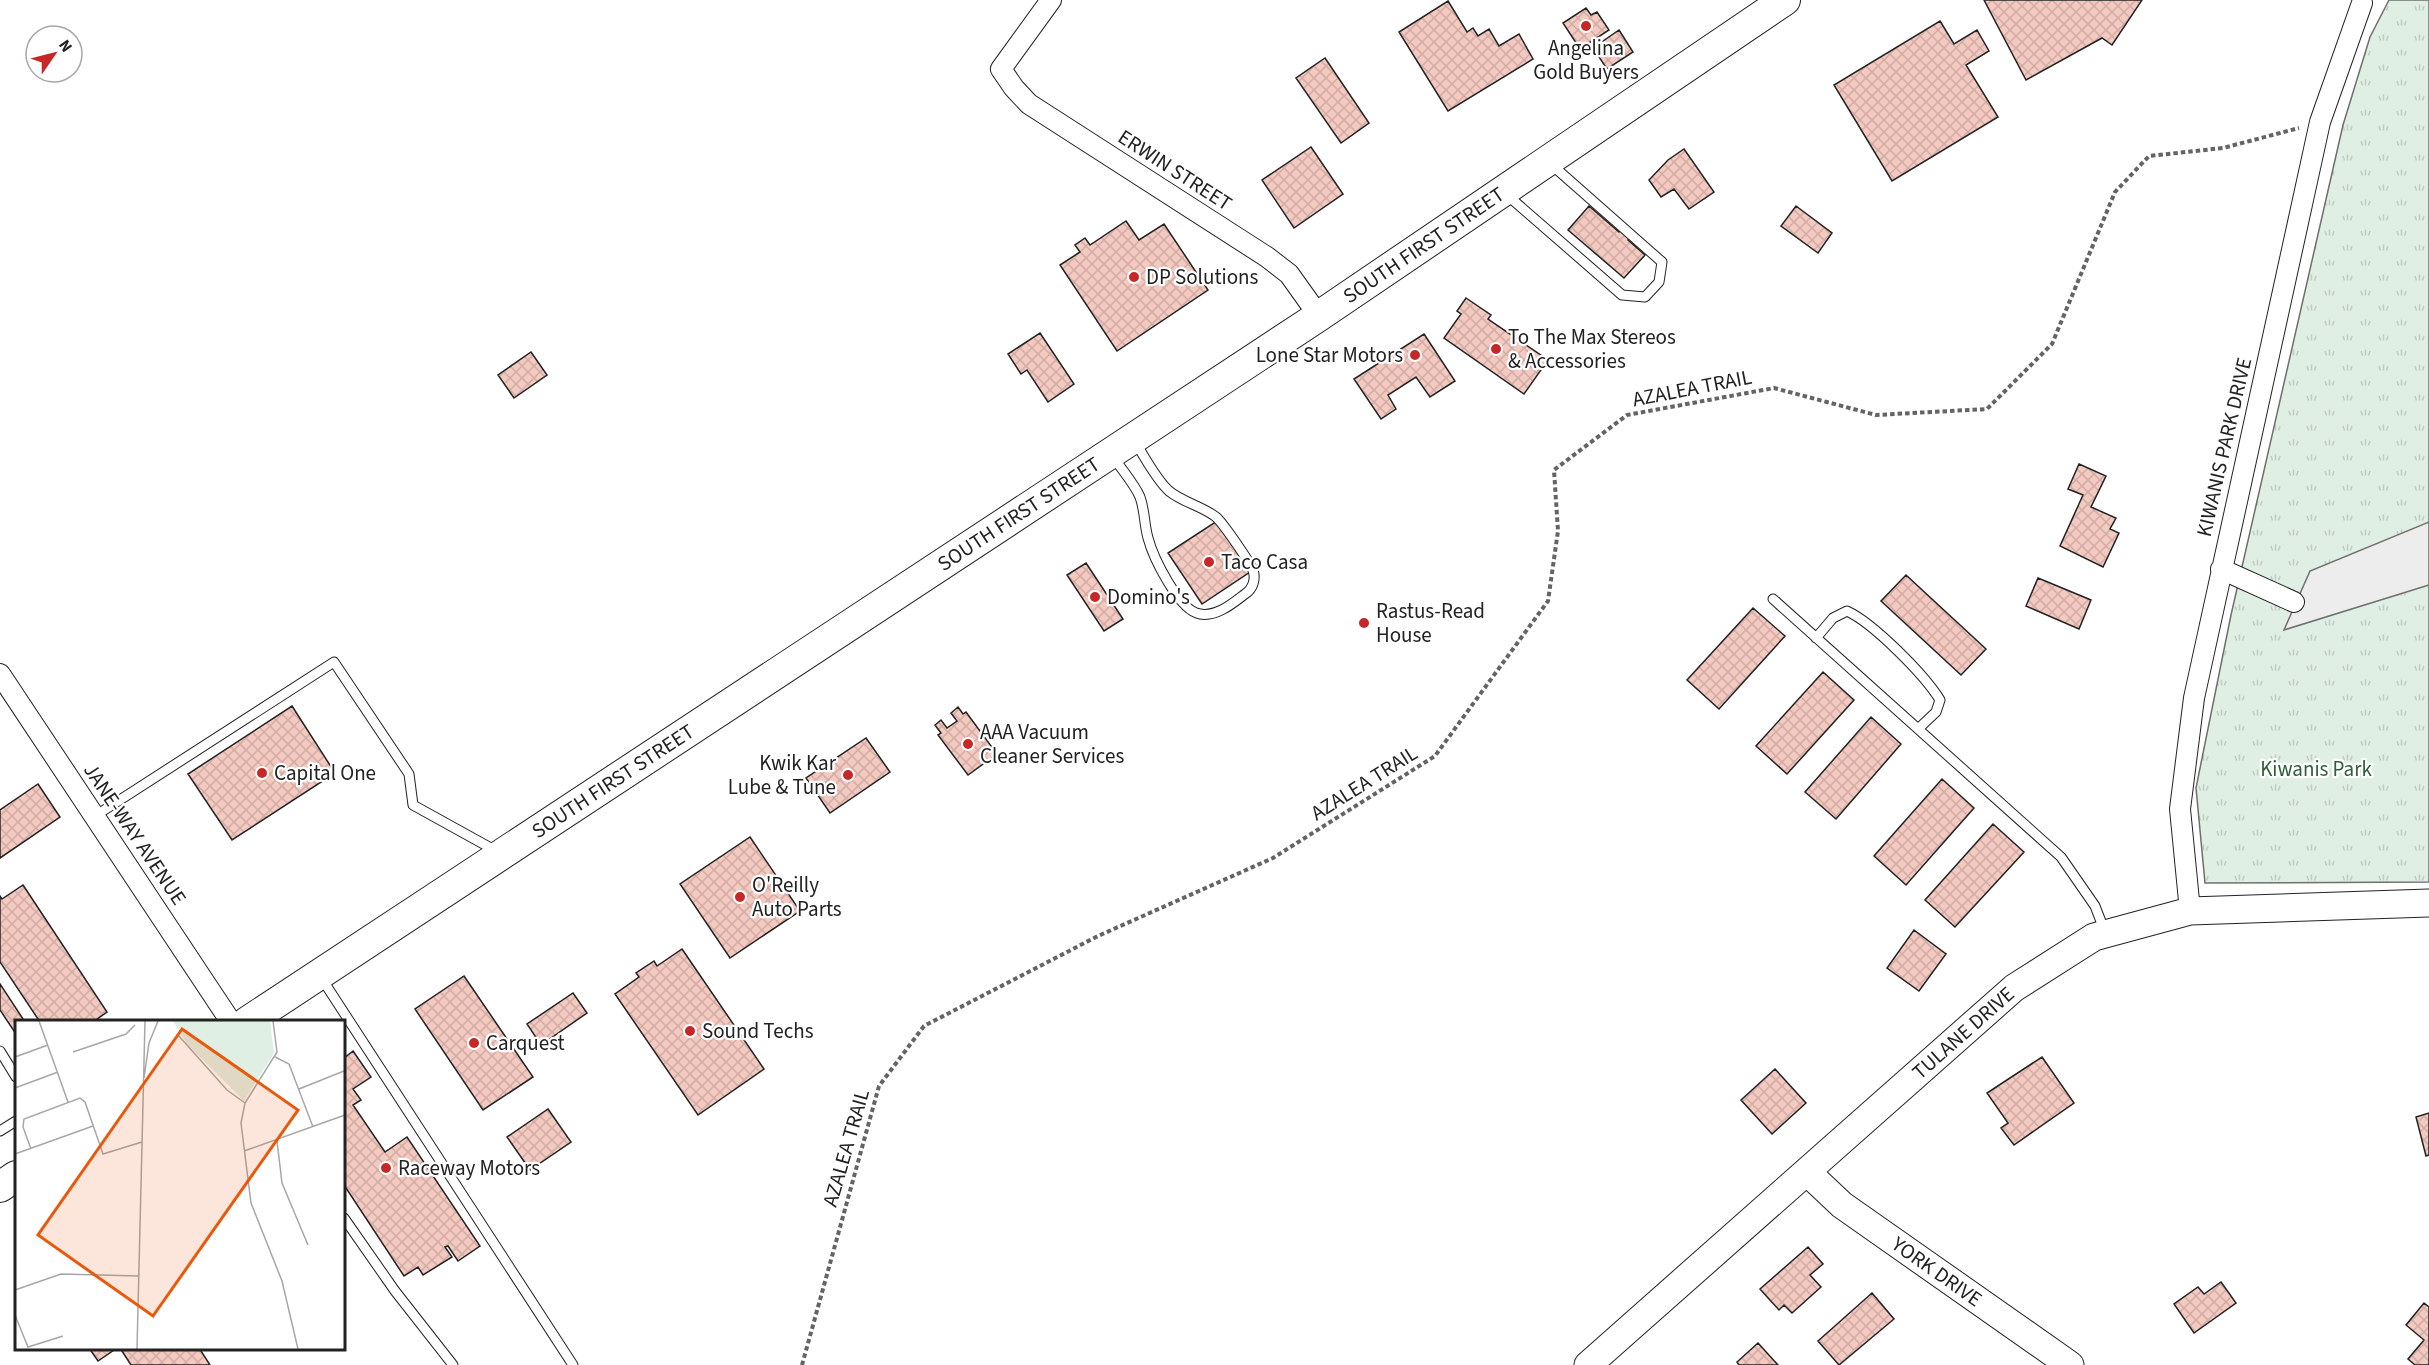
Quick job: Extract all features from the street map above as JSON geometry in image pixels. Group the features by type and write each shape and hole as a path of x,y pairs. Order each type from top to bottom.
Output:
{"main road":[{"name":"SOUTH FIRST STREET","path":"250,1020 1319,316 1785,0"}],"street":[{"name":"ERWIN STREET","path":"1052,0 1001,69 1014,88 1029,104 1267,257 1289,274 1319,316"},
{"name":"KIWANIS PARK DRIVE","path":"2190,910 2180,809 2194,698 2320,122 2362,3"},
{"path":"2221,569 2294,602"},
{"name":"JANE-WAY AVENUE","path":"0,674 230,1020"},
{"name":"TULANE DRIVE","path":"1588,1365 2014,988 2094,937 2190,910 2429,903"},
{"name":"YORK DRIVE","path":"1807,1172 1842,1205 2070,1365"}],"lane":[{"path":"1502,191 1622,295 1645,297 1659,282 1662,262 1547,160"},
{"path":"1122,446 1176,496 1206,510 1219,519 1253,571 1253,584 1250,591 1229,606 1203,615 1193,612 1183,603 1154,556 1139,495 1122,446"},
{"path":"1773,599 2061,857 2095,906 2106,933"},
{"path":"1816,638 1833,618 1847,611 1862,618 1930,684 1940,700 1936,712 1918,729"},
{"path":"94,817 334,662 409,774 413,806 502,855"},
{"path":"319,974 573,1365"},
{"path":"0,1052 15,1075"},
{"path":"0,1131 15,1122"},
{"path":"345,1219 395,1291 453,1365"}],"path":[{"name":"AZALEA TRAIL","path":"802,1365 879,1086 924,1026 1098,936 1273,858 1435,756 1548,602 1558,531 1554,470 1627,415 1774,388 1876,415 1987,409 2052,344 2115,192 2149,156 2223,148 2320,122"}],"green space":[{"name":"Kiwanis Park","path":"2389,0 2429,0 2429,882 2205,883 2196,788 2231,615 2343,125 2370,37"}],"shaded area":[{"path":"2429,522 2429,585 2284,630 2310,571"}],"building":[{"path":"1984,0 2142,0 2112,45 2102,38 2026,80"},
{"path":"1448,1 1467,32 1473,28 1478,36 1489,29 1499,46 1519,34 1533,59 1448,111 1399,32"},
{"name":"Angelina Gold Buyers","path":"1586,8 1591,15 1597,12 1609,30 1580,49 1563,23"},
{"path":"1940,21 1954,44 1977,30 1989,51 1966,65 1998,117 1892,181 1834,85"},
{"path":"1619,30 1633,52 1607,69 1593,48"},
{"path":"1325,58 1369,123 1341,143 1296,78"},
{"path":"1311,147 1343,194 1294,228 1262,180"},
{"path":"1684,149 1714,192 1689,209 1674,189 1661,197 1649,180 1668,160"},
{"path":"1589,206 1619,232 1623,228 1632,236 1628,240 1645,255 1624,278 1568,230"},
{"path":"1796,206 1832,233 1818,253 1781,226"},
{"name":"DP Solutions","path":"1126,221 1139,240 1164,224 1208,290 1117,351 1060,265 1080,252 1075,245 1085,238 1090,245"},
{"name":"To The Max Stereos & Accessories","path":"1466,298 1491,315 1488,319 1548,360 1524,394 1444,338 1461,314 1457,311"},
{"path":"1040,333 1074,384 1048,402 1027,370 1021,374 1008,354"},
{"name":"Lone Star Motors","path":"1424,334 1455,381 1430,397 1416,377 1388,395 1396,409 1381,419 1354,379"},
{"path":"531,352 547,375 514,398 498,375"},
{"path":"2079,464 2106,476 2091,507 2116,518 2110,529 2119,533 2103,567 2060,546 2083,495 2068,489"},
{"name":"Taco Casa","path":"1217,521 1250,572 1202,604 1168,553"},
{"name":"Domino's","path":"1086,563 1123,619 1104,631 1067,575"},
{"path":"1906,575 1986,649 1961,675 1881,601"},
{"path":"2038,578 2091,600 2079,629 2026,606"},
{"path":"1753,608 1785,636 1719,709 1687,680"},
{"path":"1823,672 1854,700 1787,774 1756,746"},
{"name":"Capital One","path":"292,706 335,773 232,840 188,774"},
{"name":"AAA Vacuum Cleaner Services","path":"958,707 963,714 966,712 997,754 968,775 938,735 941,733 935,725 941,720 947,728 957,721 951,713"},
{"path":"1871,717 1901,744 1836,819 1805,792"},
{"name":"Kwik Kar Lube & Tune","path":"866,738 890,772 830,813 806,778"},
{"path":"1942,779 1974,808 1906,885 1874,856"},
{"path":"38,784 60,817 0,858 0,810"},
{"path":"1993,824 2024,852 1955,927 1925,900"},
{"name":"O'Reilly Auto Parts","path":"750,837 800,911 730,958 680,884"},
{"path":"23,885 107,1012 96,1020 39,1020 0,962 0,896 2,899"},
{"path":"1914,930 1946,954 1919,991 1887,968"},
{"name":"Sound Techs","path":"682,949 764,1069 698,1115 615,994 639,977 636,973 654,961 657,966"},
{"name":"Carquest","path":"464,976 533,1077 483,1110 415,1009"},
{"path":"0,984 24,1020 15,1020 15,1032 0,1010"},
{"path":"573,993 587,1013 541,1045 527,1024"},
{"name":"Raceway Motors","path":"353,1051 371,1077 353,1089 361,1100 353,1105 385,1152 407,1137 480,1246 458,1261 448,1246 445,1247 452,1257 423,1275 418,1267 404,1276 345,1187 345,1057"},
{"path":"2042,1057 2074,1103 2014,1145 2001,1128 2008,1123 1987,1093"},
{"path":"1775,1069 1806,1103 1772,1134 1741,1100"},
{"path":"548,1109 571,1142 530,1170 507,1137"},
{"path":"2429,1113 2429,1155 2426,1156 2416,1117"},
{"path":"1808,1247 1823,1264 1810,1275 1821,1287 1792,1313 1784,1305 1779,1310 1760,1289"},
{"path":"2221,1282 2236,1303 2194,1333 2174,1304 2198,1287 2204,1294"},
{"path":"1872,1293 1894,1319 1839,1365 1818,1341"},
{"path":"2424,1303 2429,1307 2429,1365 2415,1365 2408,1359 2424,1340 2406,1325"},
{"path":"1758,1343 1778,1365 1739,1365 1737,1362"},
{"path":"90,1350 114,1350 98,1361"},
{"path":"121,1350 202,1350 210,1365 131,1365"}],"place":[{"name":"Angelina Gold Buyers","path":"1586,26"},
{"name":"DP Solutions","path":"1134,277"},
{"name":"To The Max Stereos & Accessories","path":"1496,349"},
{"name":"Lone Star Motors","path":"1415,355"},
{"name":"Taco Casa","path":"1209,562"},
{"name":"Domino's","path":"1095,597"},
{"name":"Rastus-Read House","path":"1364,623"},
{"name":"AAA Vacuum Cleaner Services","path":"968,744"},
{"name":"Capital One","path":"262,773"},
{"name":"Kwik Kar Lube & Tune","path":"848,775"},
{"name":"O'Reilly Auto Parts","path":"740,897"},
{"name":"Sound Techs","path":"690,1031"},
{"name":"Carquest","path":"474,1043"},
{"name":"Raceway Motors","path":"386,1168"}]}
